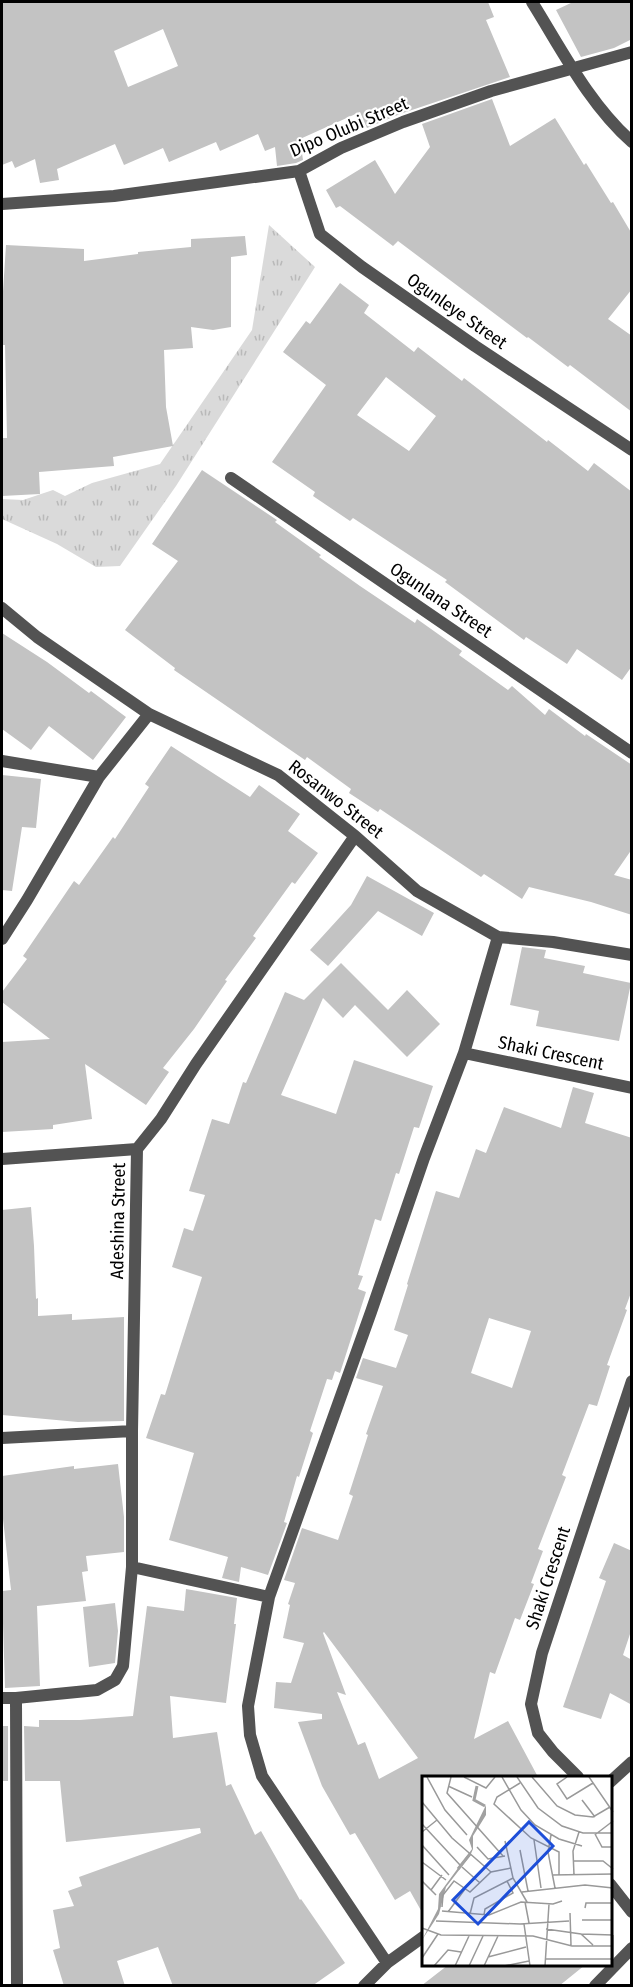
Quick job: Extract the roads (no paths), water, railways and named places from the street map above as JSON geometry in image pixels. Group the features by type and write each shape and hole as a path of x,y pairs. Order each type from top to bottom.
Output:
{"street":[{"path":"532,2 573,70 603,110 632,142"},
{"name":"Dipo Olubi Street","path":"2,204 114,196 298,171 341,148 403,122 491,91 632,52"},
{"name":"Ogunleye Street","path":"298,171 320,234 475,346 632,450"},
{"name":"Ogunlana Street","path":"231,477 632,753"},
{"name":"Rosanwo Street","path":"2,608 37,637 149,714 278,775 355,836 417,891 498,937 553,942 632,955"},
{"path":"2,939 99,777 149,714"},
{"path":"2,761 99,777"},
{"name":"Adeshina Street","path":"2,1698 97,1690 115,1680 123,1666 132,1567 137,1149 161,1119 196,1064 355,836"},
{"path":"387,1964 262,1776 250,1736 248,1706 269,1597 424,1158 464,1053 498,937"},
{"name":"Shaki Crescent","path":"464,1053 632,1088"},
{"path":"2,1159 137,1149"},
{"name":"Shaki Crescent","path":"577,1776 538,1733 531,1704 542,1653 632,1381"},
{"path":"2,1438 132,1431"},
{"path":"132,1567 269,1597"},
{"path":"16,1698 17,1986"},
{"path":"612,1780 632,1762"},
{"path":"612,1887 632,1912"},
{"path":"364,1986 387,1964 422,1938"},
{"path":"595,1986 632,1948"}]}
